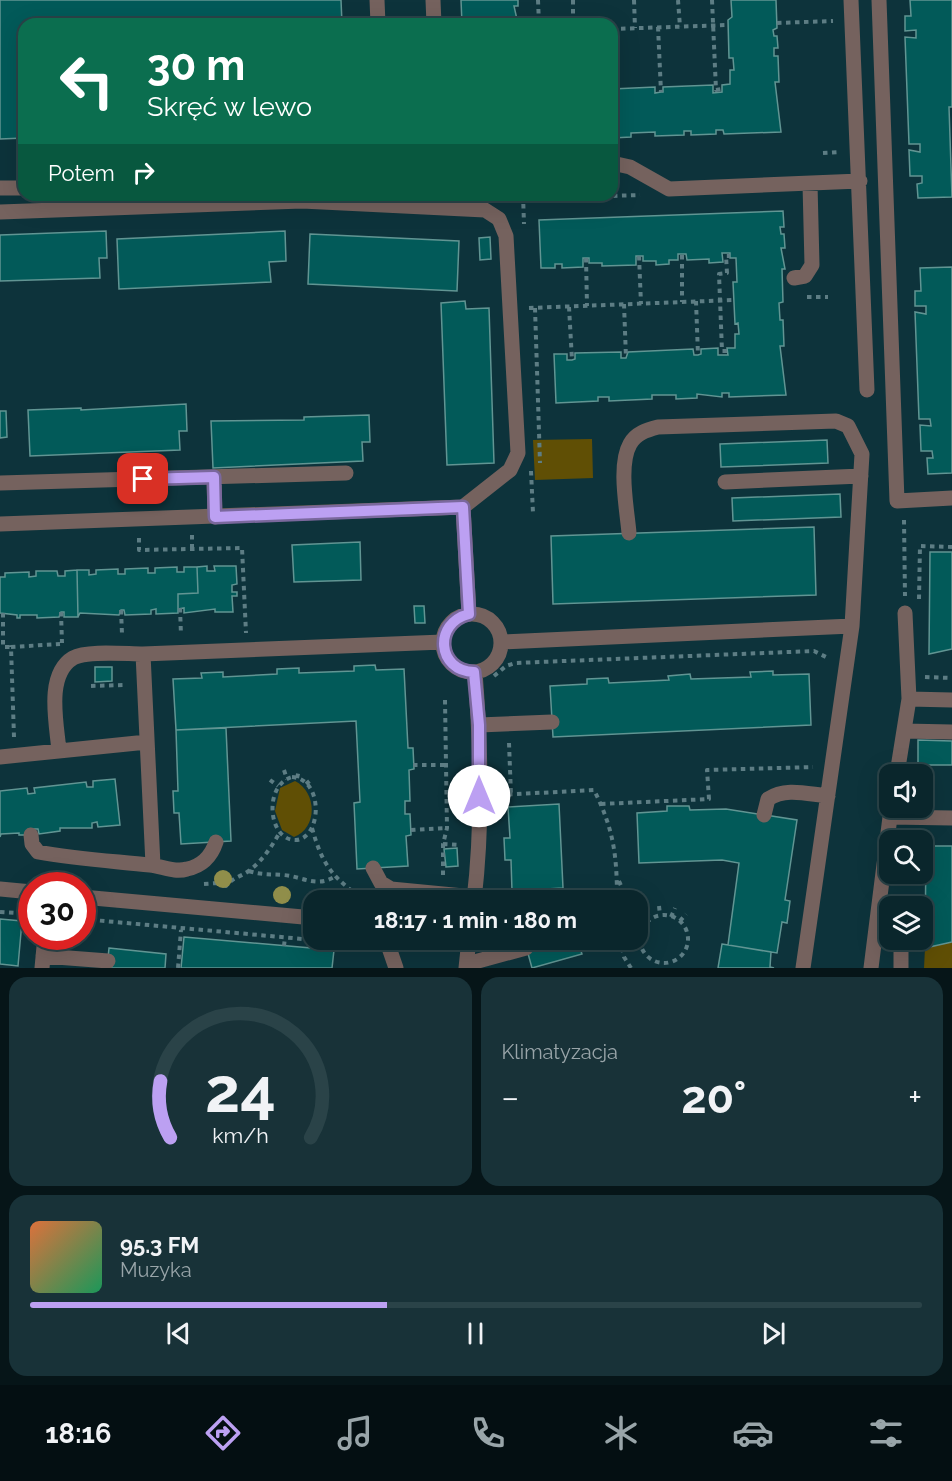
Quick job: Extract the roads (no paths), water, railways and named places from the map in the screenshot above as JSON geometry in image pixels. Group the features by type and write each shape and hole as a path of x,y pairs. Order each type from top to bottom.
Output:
{"street":[{"path":"377,0 378,18"},
{"path":"433,0 434,18"},
{"path":"851,0 867,390"},
{"path":"879,0 897,501 952,498"},
{"path":"618,164 630,167 669,189 860,181"},
{"path":"794,279 805,276 812,265 810,184"},
{"path":"0,188 18,188"},
{"path":"0,212 302,201 485,210 499,219 506,236 518,453 510,470 463,507 0,524"},
{"path":"628,533 624,476 630,444 640,433 658,427 836,422 848,426 862,454 852,626 820,795 803,968"},
{"path":"0,483 346,473"},
{"path":"725,482 861,476"},
{"path":"214,477 215,517"},
{"path":"463,507 469,614"},
{"path":"899,764 909,699 905,605"},
{"path":"469,614 481,615 491,621 498,630 501,642 499,654 492,665 474,672 462,670 452,664 445,654 443,642 449,626 458,618 469,614"},
{"path":"501,642 852,626"},
{"path":"59,751 55,703 58,682 63,669 74,658 89,655 443,642"},
{"path":"143,654 153,865"},
{"path":"474,672 486,725 479,796 480,855 475,890"},
{"path":"909,699 952,700"},
{"path":"486,725 552,722"},
{"path":"904,731 952,732"},
{"path":"0,757 147,742"},
{"path":"764,814 768,799 775,794 788,791 820,795"},
{"path":"933,816 952,818"},
{"path":"871,968 890,818"},
{"path":"31,835 32,844 38,852 117,864 153,865 166,869 186,870 202,863 210,856 216,842"},
{"path":"373,868 381,883 391,889 400,890"},
{"path":"0,890 18,891"},
{"path":"96,898 303,917"},
{"path":"386,950 396,968"},
{"path":"468,950 466,966 519,950"},
{"path":"901,950 901,968"},
{"path":"42,962 108,961"}]}
